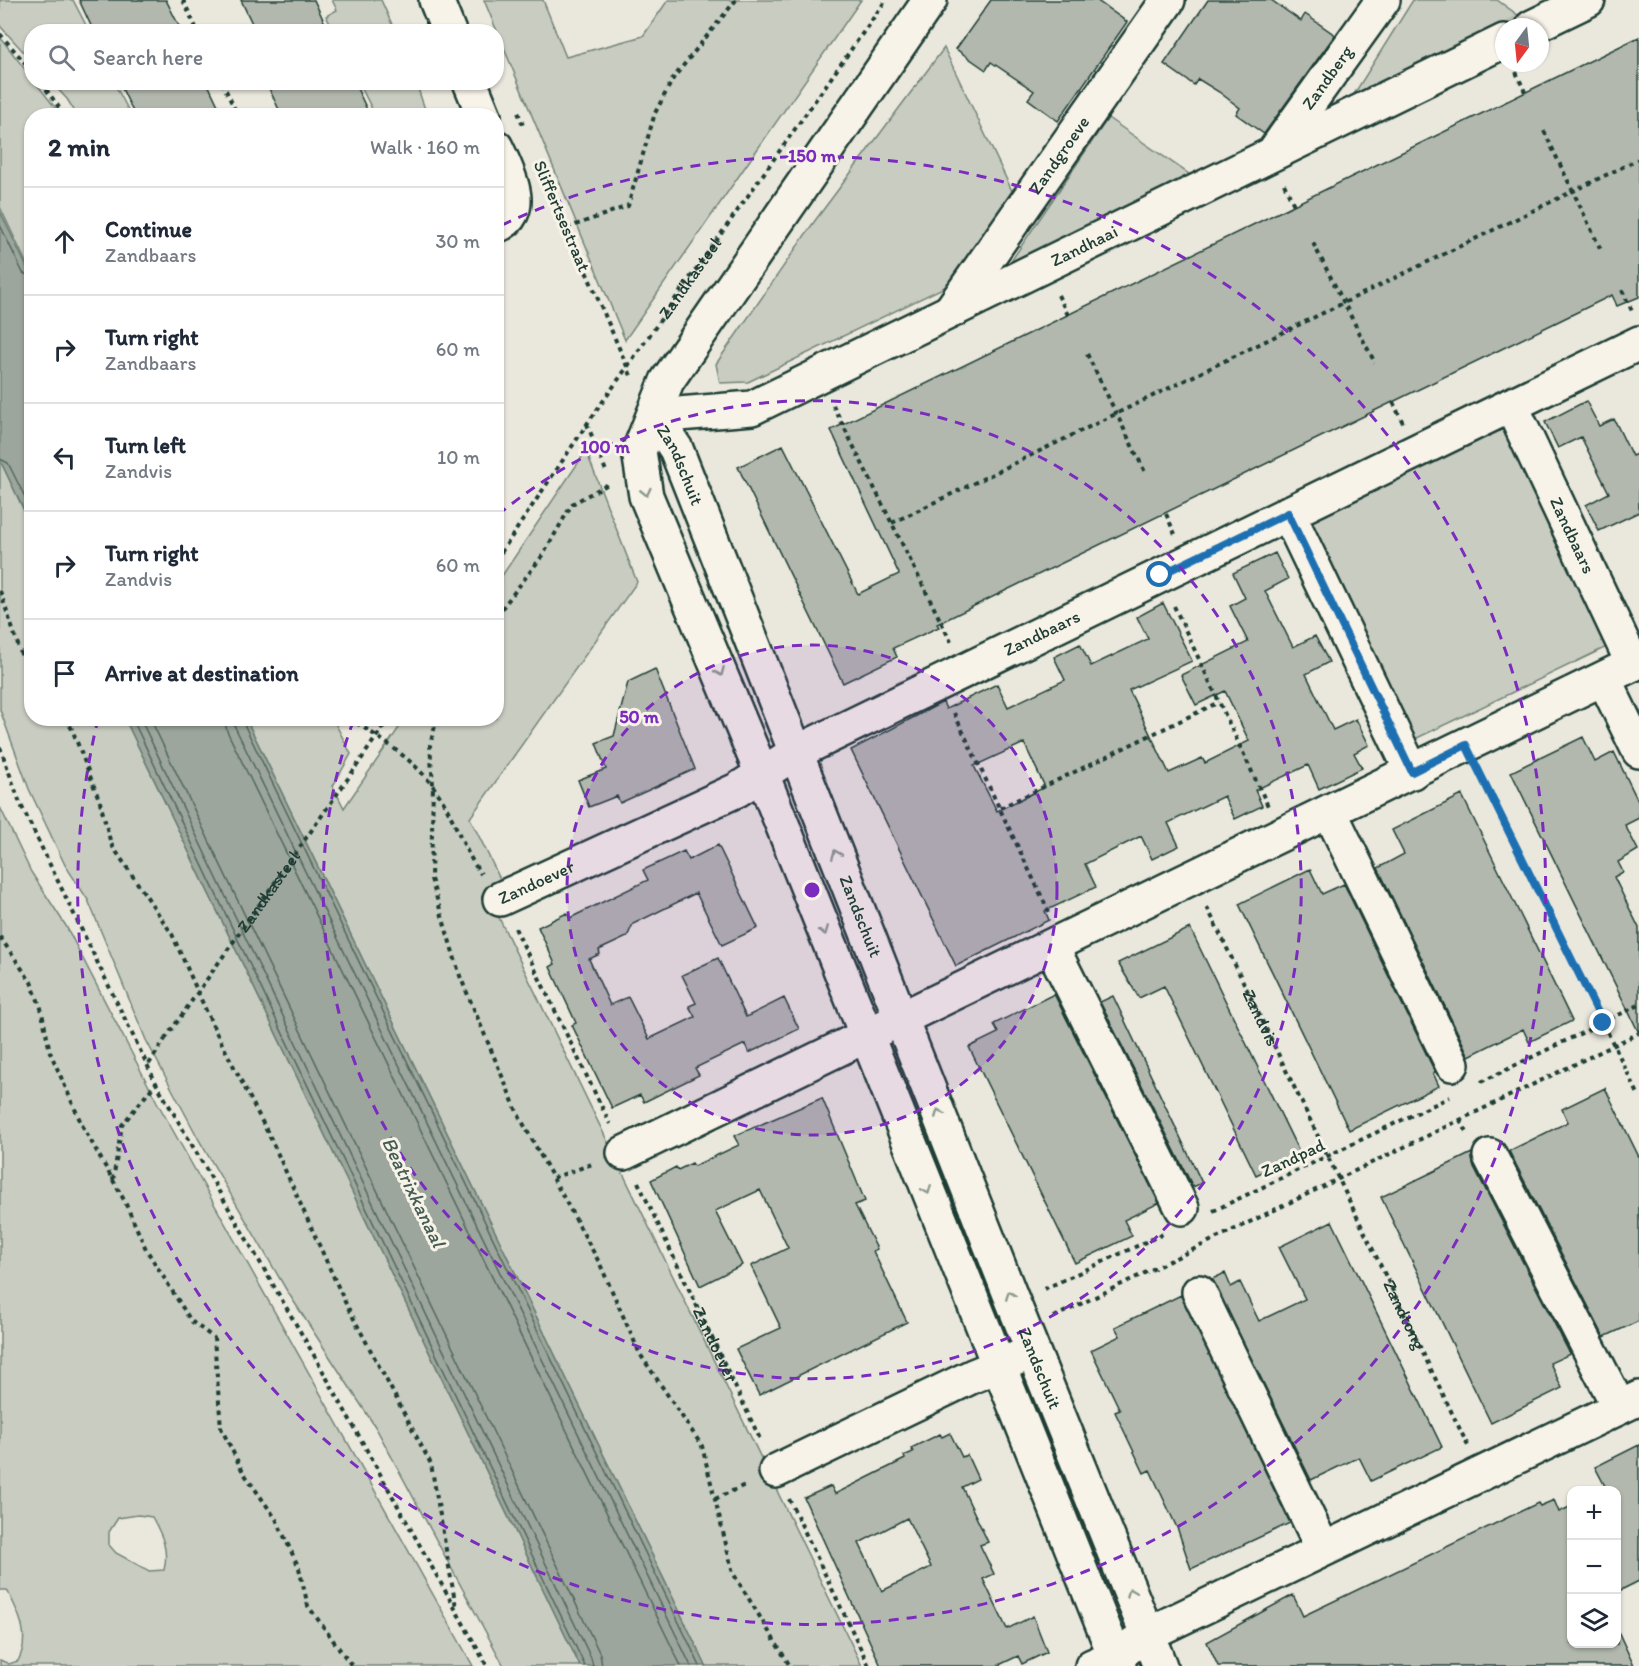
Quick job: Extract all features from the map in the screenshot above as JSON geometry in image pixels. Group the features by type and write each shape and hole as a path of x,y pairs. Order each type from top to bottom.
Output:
{"street":[{"path":"436,0 446,24"},
{"path":"654,416 667,381 930,0"},
{"name":"Zandgroeve","path":"950,311 1168,0"},
{"name":"Zandberg","path":"1273,154 1383,0"},
{"path":"1549,19 1588,0"},
{"name":"Zandhaai","path":"654,416 752,408 1495,45"},
{"path":"473,90 481,108"},
{"path":"504,166 513,187 515,201 511,213 504,222"},
{"name":"Zandbaars","path":"795,753 1639,343"},
{"name":"Zandbaars","path":"1511,405 1636,663"},
{"name":"Zandschuit","path":"654,416 676,449 1160,1666"},
{"name":"Zandschuit","path":"654,416 639,451 646,496 762,774 999,1366 1109,1663"},
{"path":"1288,513 1412,772"},
{"path":"624,1153 866,1038 1636,663"},
{"path":"1604,679 1639,751"},
{"name":"Zandoever","path":"500,899 737,790 795,753"},
{"path":"1330,812 1461,1081"},
{"path":"1058,944 1187,1217"},
{"path":"1109,1663 1148,1634 1482,1473 1632,1405 1490,1156"},
{"path":"1199,1292 1323,1549"},
{"path":"776,1471 999,1366 1024,1328"}],"path":[{"path":"183,0 194,24"},
{"path":"567,228 628,206 655,113 674,77 736,0"},
{"name":"Zandkasteel","path":"504,548 885,0"},
{"path":"0,34 24,62"},
{"path":"1516,72 1525,92"},
{"path":"47,90 59,108"},
{"path":"226,90 234,108"},
{"path":"514,104 527,135"},
{"path":"1544,131 1602,252"},
{"path":"892,523 1639,159"},
{"name":"Sliffertsestraat","path":"545,176 627,370"},
{"path":"1313,243 1342,304 1375,363"},
{"path":"1087,354 1146,474"},
{"path":"818,376 892,523 952,676 1000,808 1058,944"},
{"path":"504,606 543,555 572,504 611,483"},
{"path":"1160,575 1282,835"},
{"path":"0,591 24,658"},
{"path":"1000,808 1219,702"},
{"path":"70,726 100,802 111,844 172,934 212,1024 271,1139 345,1302 431,1464 456,1611"},
{"path":"361,726 412,763 433,785 470,859 500,899"},
{"name":"Zandkasteel","path":"149,1065 384,726"},
{"path":"435,726 430,745 433,785 431,879 460,976 518,1114 600,1264 640,1354 702,1446 733,1573 789,1666"},
{"path":"1466,745 1639,1096"},
{"path":"0,747 20,802 156,1083 315,1357 487,1666"},
{"name":"Zandvis","path":"1193,879 1328,1157"},
{"name":"Zandoever","path":"500,899 869,1666"},
{"path":"0,938 31,982 41,1008 50,1052 82,1125 146,1248 191,1321 214,1338 221,1428 243,1472 276,1519 299,1568 308,1606 352,1666"},
{"name":"Zandpad","path":"1024,1328 1187,1217 1328,1157 1461,1081 1603,1023 1639,1005"},
{"path":"1024,1328 1339,1179 1639,1033"},
{"path":"113,1181 122,1125 156,1083"},
{"path":"553,1178 624,1153"},
{"name":"Zandtong","path":"1328,1157 1482,1473"}],"shaded area":[{"path":"0,0 73,0 85,24 24,24 24,52 0,26"},
{"path":"332,0 381,0 392,24 330,24 326,16 337,10"},
{"path":"484,0 543,0 566,57 643,36 668,0 861,0 625,340 504,48 504,24 494,24"},
{"path":"1413,0 1497,0 1522,18 1495,18 1495,32 1344,110"},
{"path":"0,37 24,68 24,90 41,90 56,108 24,108 24,258 0,207"},
{"path":"944,48 1013,193 949,285 748,382 720,383 716,364 814,222"},
{"path":"59,90 118,90 127,108 73,108"},
{"path":"362,90 418,90 425,108 372,108"},
{"path":"1108,118 1196,179 1005,270"},
{"path":"1510,426 1615,643 1413,740 1308,523"},
{"path":"586,451 637,582 470,818 503,885 486,891 862,1666 706,1666 249,726 337,726 351,754 333,786 344,808 400,726 504,726 504,573"},
{"path":"0,460 24,510 24,726 128,726 580,1666 504,1666 376,1428 287,1291 199,1140 146,1040 88,900 65,865 29,789 0,710"},
{"path":"0,807 31,872 66,926 157,1102 473,1666 0,1666 0,1660 9,1664 18,1661 22,1652 23,1634 16,1607 7,1590 0,1590","holes":["138,1515 152,1517 164,1543 166,1556 164,1570 149,1571 116,1553 109,1545 109,1532 118,1518"]}],"water":[{"path":"0,211 24,261 24,510 0,460"},
{"name":"Beatrixkanaal","path":"128,726 249,726 706,1666 580,1666"}],"building":[{"path":"79,0 166,0 178,24 90,24"},
{"path":"241,0 314,0 325,24 252,24"},
{"path":"991,0 1096,0 1127,22 1058,121 1028,99 1034,91 991,62 986,70 956,49"},
{"path":"1208,0 1271,0 1301,21 1305,14 1335,35 1264,134 1236,114 1240,108 1219,92 1198,79 1194,85 1164,64"},
{"path":"1639,37 1639,297 1617,306 1612,295 937,624 939,627 893,648 897,657 843,683 738,467 783,445 858,594 899,574 831,430"},
{"path":"123,90 211,90 219,108 131,108"},
{"path":"270,90 358,90 366,108 278,108"},
{"path":"1586,401 1599,426 1614,419 1632,456 1639,453 1639,512 1599,531 1586,505 1609,493 1581,437 1558,448 1545,422"},
{"path":"1275,553 1288,579 1265,591 1293,647 1315,636 1329,662 1306,674 1333,730 1356,719 1369,745 1354,753 1362,768 1319,789 1308,765 1255,790 1262,806 1235,819 1224,796 1168,823 1179,846 1152,859 1141,836 1085,864 1096,887 1045,911 1049,920 956,966 851,750 943,702 946,709 997,684 1008,707 1065,680 1054,657 1080,644 1091,666 1148,639 1137,617 1163,603 1192,661 1129,690 1169,773 1202,758 1205,763 1249,741 1225,691 1196,705 1181,675 1248,642 1230,606 1245,598 1233,573","holes":["1024,743 1045,787 997,811 974,766"]},
{"path":"655,669 695,769 620,803 617,796 589,807 578,780 606,769 596,743 614,736 628,682"},
{"path":"1583,737 1595,762 1614,752 1639,803 1639,818 1625,825 1638,850 1618,862 1623,872 1614,877 1639,928 1639,1033 1511,772"},
{"path":"1462,795 1572,1021 1529,1042 1523,1029 1469,1056 1378,868 1404,854 1392,830"},
{"path":"718,845 758,928 722,945 696,893 633,924 627,937 599,950 600,954 589,959 610,1005 628,997 649,1039 695,1017 689,1006 696,1003 682,975 718,958 746,1017 784,998 799,1029 749,1053 745,1044 695,1068 699,1075 644,1102 640,1095 612,1108 572,1025 576,1023 550,967 555,964 538,927 567,913 570,918 648,880 643,870 684,851 689,860"},
{"path":"1310,869 1322,894 1344,884 1435,1072 1433,1073 1439,1086 1349,1130 1239,904"},
{"path":"1190,928 1300,1154 1256,1175 1164,986 1139,998 1118,963"},
{"path":"1054,994 1159,1203 1124,1220 1132,1236 1075,1263 969,1047 998,1033 994,1024"},
{"path":"1113,996 1202,1183 1193,1187 1100,1002"},
{"path":"1605,1088 1639,1157 1639,1321 1604,1337 1509,1151 1568,1122 1562,1109"},
{"path":"822,1098 865,1201 855,1205 877,1249 873,1251 907,1322 759,1395 736,1349 781,1328 751,1266 788,1248 760,1190 715,1211 742,1265 700,1286 651,1180 676,1167 678,1170 692,1163 694,1166 739,1145 734,1136"},
{"path":"1472,1153 1473,1165 1570,1354 1550,1363 1562,1388 1491,1423 1381,1197"},
{"path":"1332,1221 1442,1447 1371,1481 1359,1457 1311,1480 1212,1279 1225,1273 1231,1287 1240,1282 1259,1321 1305,1299 1279,1247"},
{"path":"1181,1295 1290,1523 1191,1569 1178,1530 1150,1470 1144,1473 1115,1412 1120,1410 1091,1350 1120,1336 1115,1327"},
{"path":"950,1433 962,1457 967,1455 978,1479 962,1487 988,1542 980,1545 994,1574 983,1579 1007,1629 1033,1616 1047,1652 1022,1664 1018,1656 997,1666 881,1666 804,1498 831,1486 835,1494 905,1459 904,1456 913,1452 911,1448 940,1434 942,1437","holes":["907,1518 931,1567 882,1591 859,1543"]},
{"path":"1639,1445 1639,1581 1621,1590 1621,1486 1605,1486 1595,1467"},
{"path":"1554,1500 1559,1512 1567,1508 1567,1648 1621,1648 1621,1638 1634,1666 1218,1666 1207,1642 1293,1595 1303,1616 1538,1503 1540,1506"}],"route":[{"path":"1160,575 1288,513 1412,772 1466,745 1603,1023"}]}
